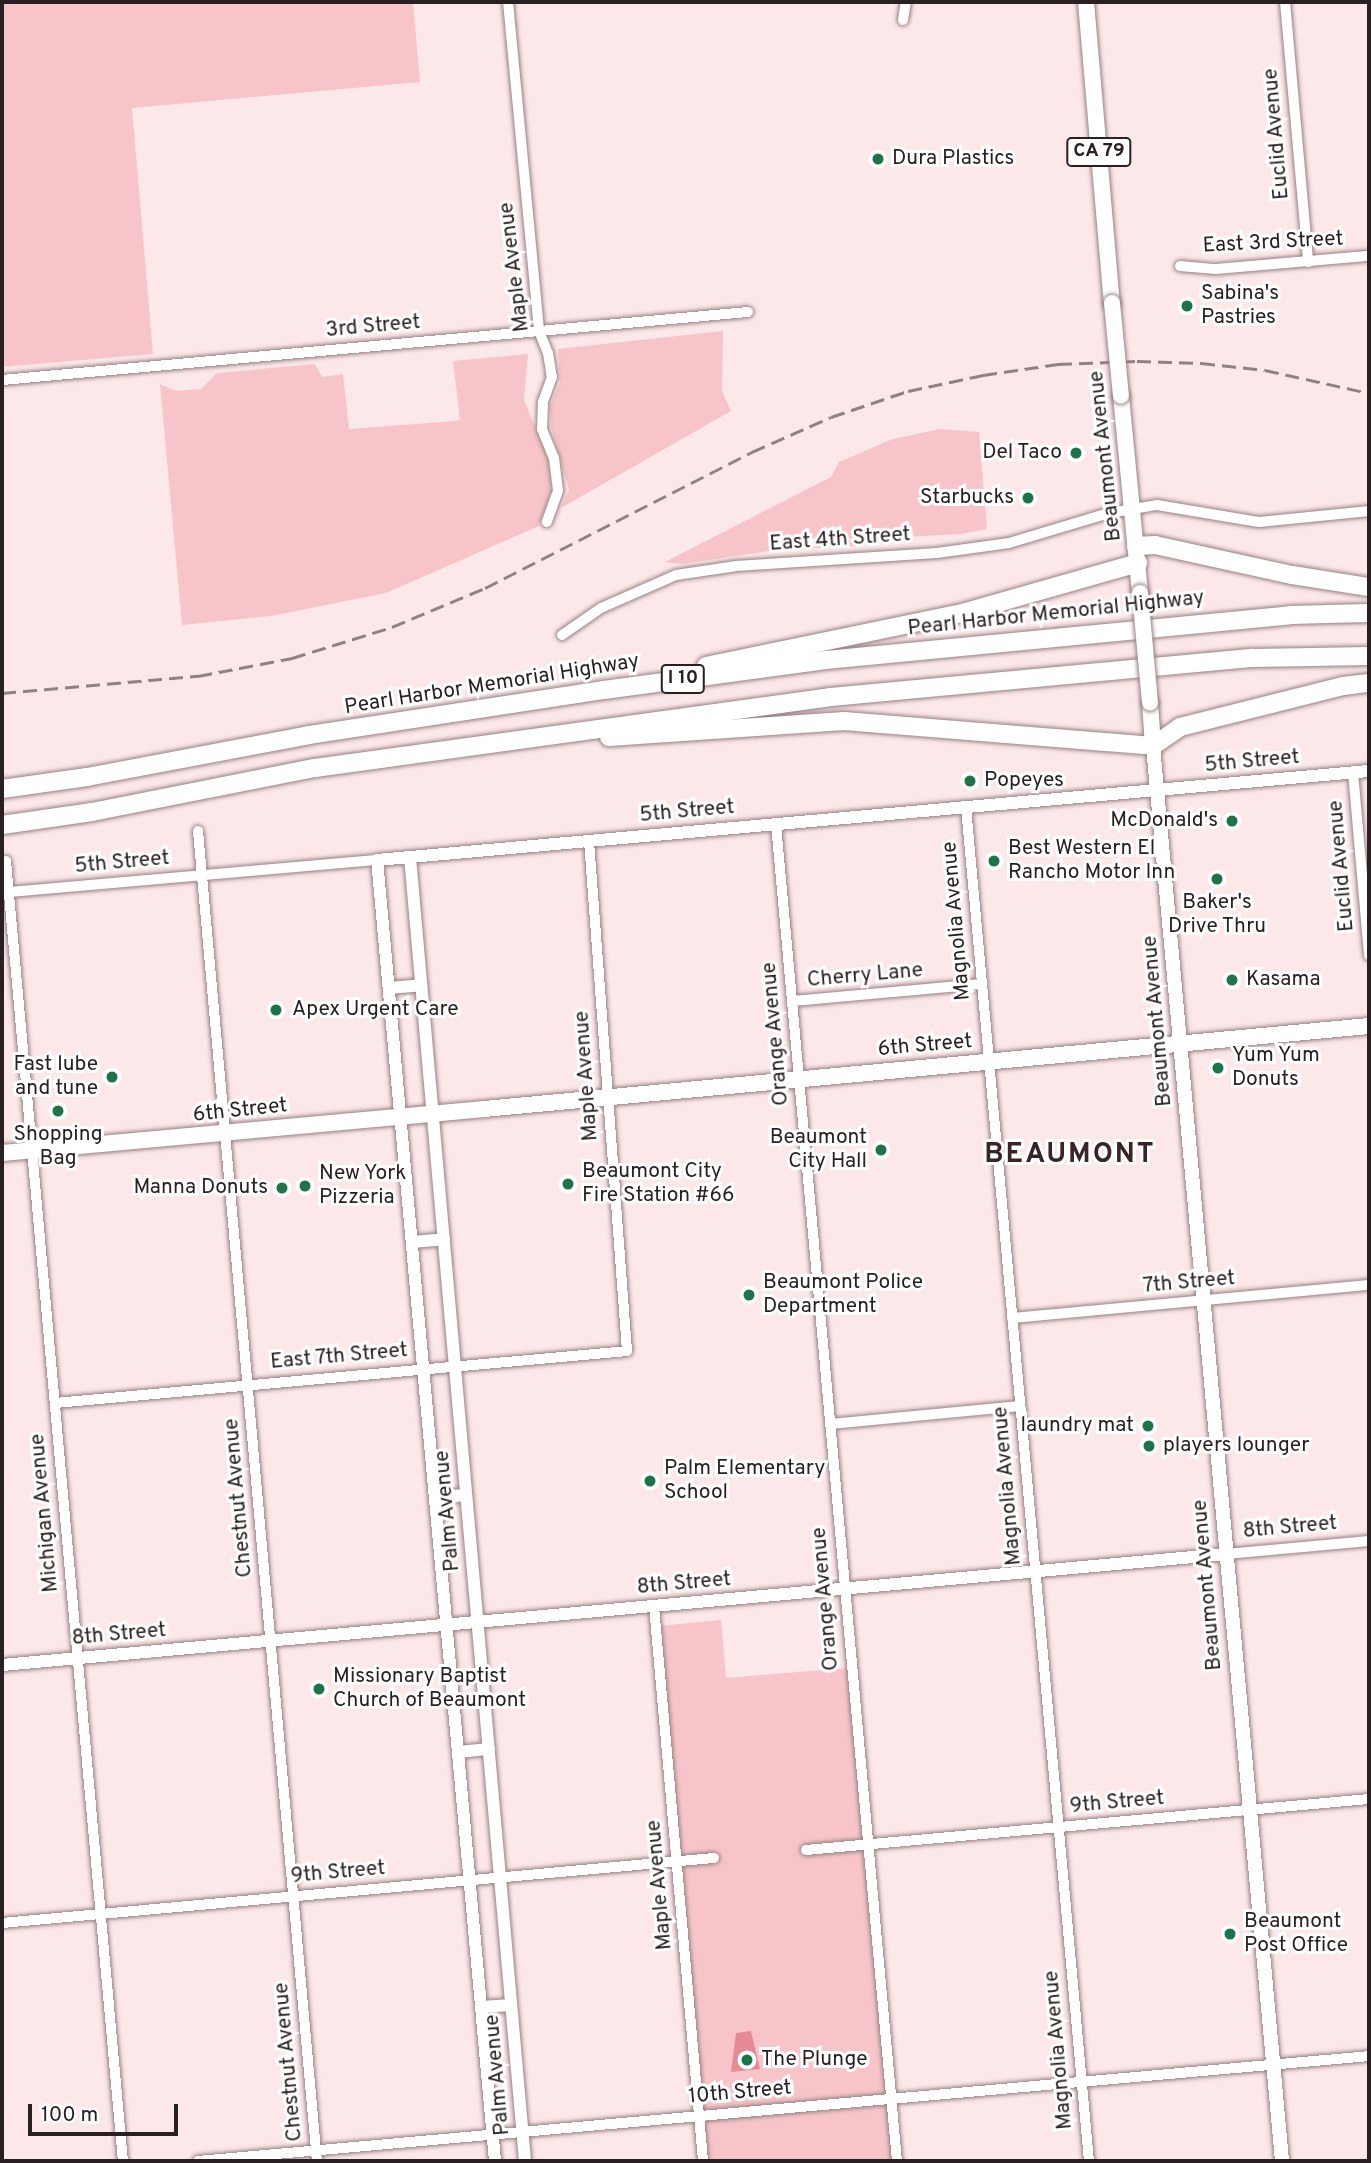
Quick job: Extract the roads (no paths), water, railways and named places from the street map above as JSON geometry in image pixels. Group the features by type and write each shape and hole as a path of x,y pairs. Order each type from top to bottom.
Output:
{"highway":[{"path":"604,690 772,651 966,612 1137,554 1155,545 1270,570 1369,587"},
{"name":"Pearl Harbor Memorial Highway","path":"2,789 87,777 309,735 604,690 854,657 1268,617 1369,613"},
{"name":"I 10","path":"2,825 92,812 315,768 564,736 831,697 1253,659 1369,656"},
{"path":"564,736 622,738 844,722 1153,746 1180,727 1332,689 1369,683"}],"main road":[{"name":"Beaumont Avenue","path":"1086,2 1282,2161"},
{"name":"6th Street","path":"2,1153 1369,1026"}],"street":[{"name":"Maple Avenue","path":"508,2 539,331 548,353 552,377 543,402 542,429 554,458 558,491 547,522"},
{"path":"904,20 906,2"},
{"name":"Euclid Avenue","path":"1285,2 1308,262"},
{"name":"East 3rd Street","path":"1180,266 1216,269 1369,256"},
{"name":"3rd Street","path":"2,380 748,312"},
{"name":"East 4th Street","path":"562,635 601,608 676,575 736,566 937,553 1009,543 1132,509 1157,505 1259,522 1369,511"},
{"name":"5th Street","path":"9,892 1369,771"},
{"name":"Euclid Avenue","path":"1353,772 1369,955"},
{"name":"Magnolia Avenue","path":"966,807 1089,2161"},
{"name":"Orange Avenue","path":"776,824 897,2161"},
{"name":"Chestnut Avenue","path":"198,831 317,2156"},
{"name":"Maple Avenue","path":"589,841 627,1350"},
{"name":"Palm Avenue","path":"410,856 525,2161"},
{"name":"Palm Avenue","path":"377,859 472,1879 495,2161"},
{"name":"Michigan Avenue","path":"6,861 123,2161"},
{"name":"Cherry Lane","path":"792,1001 982,984"},
{"path":"389,988 421,985"},
{"path":"412,1242 444,1239"},
{"name":"7th Street","path":"1012,1318 1369,1285"},
{"name":"East 7th Street","path":"55,1403 627,1350"},
{"path":"831,1424 1020,1406"},
{"path":"436,1497 466,1495"},
{"name":"8th Street","path":"2,1665 1369,1541"},
{"name":"Maple Avenue","path":"654,1606 703,2161"},
{"path":"460,1752 489,1749"},
{"name":"9th Street","path":"806,1850 1369,1799"},
{"name":"9th Street","path":"2,1923 714,1858"},
{"path":"482,2007 511,2005"},
{"name":"10th Street","path":"198,2161 317,2156 523,2132 1369,2056"}],"railway":[{"path":"2,693 198,676 292,658 392,627 485,588 752,452 831,417 908,391 983,375 1058,364 1137,361 1201,363 1265,370 1369,393"}],"place":[{"name":"Dura Plastics","path":"878,159"},
{"name":"Sabina's Pastries","path":"1187,306"},
{"name":"Del Taco","path":"1076,453"},
{"name":"Starbucks","path":"1028,498"},
{"name":"Popeyes","path":"970,781"},
{"name":"McDonald's","path":"1232,821"},
{"name":"Best Western El Rancho Motor Inn","path":"994,861"},
{"name":"Baker's Drive Thru","path":"1217,879"},
{"name":"Kasama","path":"1232,980"},
{"name":"Apex Urgent Care","path":"276,1010"},
{"name":"Yum Yum Donuts","path":"1218,1068"},
{"name":"Fast lube and tune","path":"112,1077"},
{"name":"Shopping Bag","path":"58,1111"},
{"name":"Beaumont City Hall","path":"881,1150"},
{"name":"Beaumont City Fire Station #66","path":"568,1184"},
{"name":"New York Pizzeria","path":"305,1186"},
{"name":"Manna Donuts","path":"282,1188"},
{"name":"Beaumont Police Department","path":"749,1295"},
{"name":"laundry mat","path":"1148,1426"},
{"name":"players lounger","path":"1149,1446"},
{"name":"Palm Elementary School","path":"650,1481"},
{"name":"Missionary Baptist Church of Beaumont","path":"319,1689"},
{"name":"Beaumont Post Office","path":"1230,1934"},
{"name":"The Plunge","path":"747,2060"}],"district":[{"name":"BEAUMONT","path":"1070,1155"}]}
